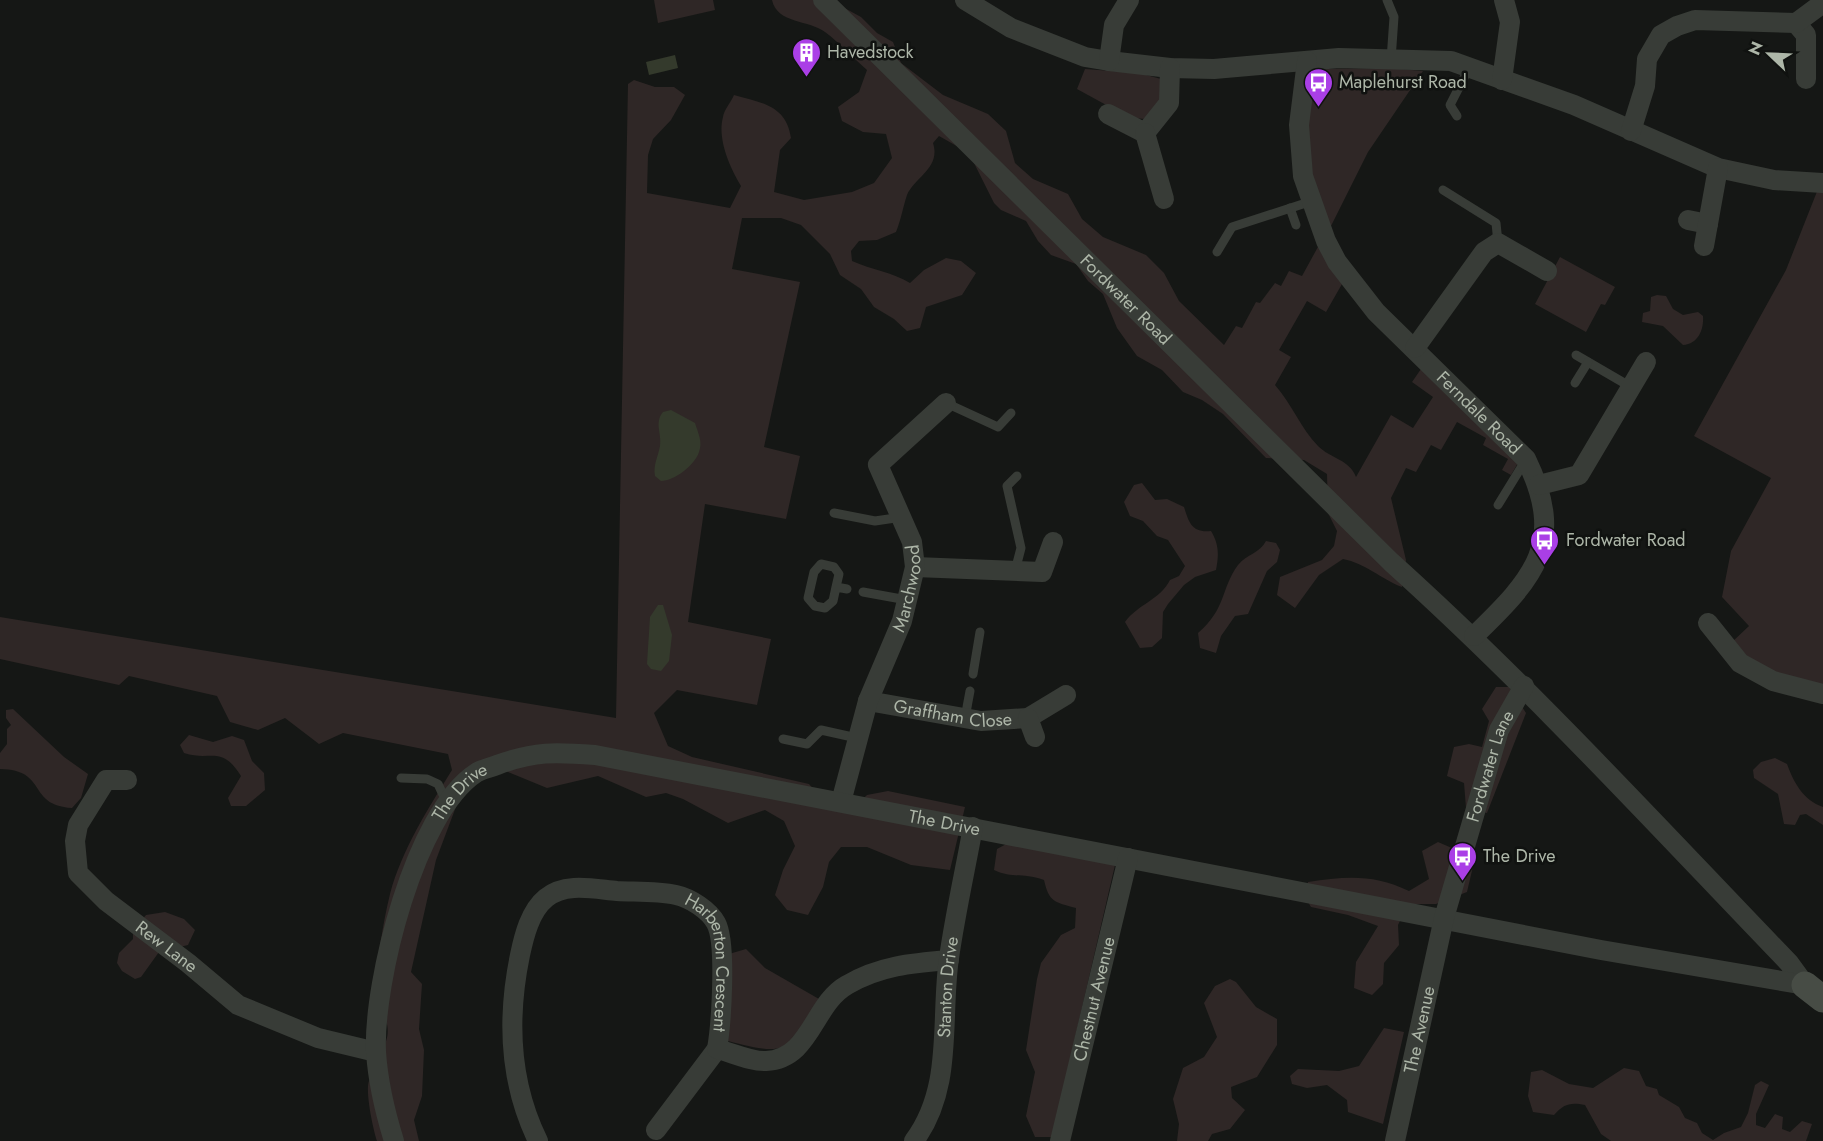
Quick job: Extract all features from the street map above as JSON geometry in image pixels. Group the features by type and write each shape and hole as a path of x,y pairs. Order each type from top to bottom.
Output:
{"street":[{"name":"Fordwater Road","path":"823,0 1391,562 1524,686 1789,963 1814,992"},
{"path":"965,0 1011,28 1085,57 1109,61 1170,68 1214,69 1339,58 1451,61 1574,105 1718,168 1774,180 1823,183"},
{"path":"1109,61 1114,25 1129,0"},
{"path":"1502,80 1510,22 1504,0"},
{"path":"1631,131 1645,86 1647,59 1661,35 1677,26 1695,21 1796,23 1823,3"},
{"path":"1796,23 1806,34 1806,79"},
{"name":"Ferndale Road","path":"1307,61 1299,125 1303,176 1326,242 1337,262 1376,312 1526,459 1539,485 1545,532 1536,564 1516,596 1473,636"},
{"path":"1145,134 1169,103 1170,68"},
{"path":"1108,114 1145,134 1164,199"},
{"path":"1704,246 1698,222 1718,168"},
{"path":"1415,348 1484,252 1498,243 1547,271"},
{"path":"1539,485 1579,475 1646,362"},
{"name":"Marchwood","path":"841,802 868,701 902,621 915,567 912,542 878,465 946,403"},
{"path":"915,567 1042,572 1053,542"},
{"path":"1708,623 1740,663 1773,681 1823,694"},
{"name":"Fordwater Lane","path":"1444,918 1498,730 1524,686"},
{"name":"Graffham Close","path":"868,701 981,721 1028,718 1066,695"},
{"path":"1028,718 1035,737"},
{"name":"The Drive","path":"394,1141 385,1110 376,1052 380,994 400,906 424,841 454,790 477,772 526,754 552,752 595,755 1444,918 1814,992"},
{"name":"Rew Lane","path":"127,780 106,780 78,825 75,841 78,873 106,901 188,963 238,1005 318,1038 376,1052"},
{"name":"Stanton Drive","path":"915,1141 924,1128 938,1087 946,1044 949,960 973,827"},
{"name":"Chestnut Avenue","path":"1060,1141 1128,858"},
{"name":"Harberton Crescent","path":"538,1141 529,1122 518,1084 510,1035 512,991 523,942 532,916 546,897 571,887 676,895 698,905 716,923 720,952 721,1026 717,1049 765,1061 785,1056 801,1044 830,999 846,985 897,964 949,960"},
{"name":"The Avenue","path":"1395,1141 1444,918"},
{"path":"656,1130 717,1049"}],"lane":[{"path":"1387,0 1394,17 1391,60"},
{"path":"1457,116 1450,105 1469,68"},
{"path":"1443,190 1496,223 1498,243"},
{"path":"1216,252 1232,227 1312,201"},
{"path":"1290,208 1296,225"},
{"path":"1576,355 1631,387"},
{"path":"1575,383 1588,362"},
{"path":"946,403 998,427 1011,413"},
{"path":"1498,505 1526,459"},
{"path":"1015,571 1021,548 1007,486 1017,476"},
{"path":"834,513 875,521 902,517"},
{"path":"821,564 834,567 839,574 836,587 832,601 825,608 815,606 808,598 814,572 821,564"},
{"path":"836,587 847,589"},
{"path":"863,592 907,600"},
{"path":"973,674 980,632"},
{"path":"965,718 970,691"},
{"path":"783,739 807,744 821,730 857,738"},
{"path":"401,778 427,779 438,784 447,803"}],"shaded area":[{"path":"654,0 713,0 715,10 658,23"},
{"path":"772,0 837,0 839,5 861,17 877,33 893,42 901,63 943,95 988,114 1006,131 1015,163 1033,179 1068,194 1082,219 1103,237 1146,255 1164,273 1179,301 1224,345 1236,326 1242,328 1256,302 1260,303 1275,283 1281,286 1289,271 1302,276 1319,245 1342,284 1326,312 1307,301 1279,350 1291,357 1275,385 1318,446 1349,466 1356,477 1391,415 1413,428 1433,397 1412,382 1421,369 1518,463 1511,475 1502,470 1508,459 1483,445 1486,438 1457,422 1441,450 1431,445 1416,472 1406,468 1391,498 1406,560 1402,587 1359,564 1343,559 1319,575 1295,608 1277,595 1280,577 1322,560 1334,546 1337,531 1328,513 1327,474 1304,460 1266,458 1223,414 1202,400 1183,392 1162,370 1137,356 1117,328 1103,294 1088,281 1076,264 1051,255 1038,241 1026,221 1001,210 994,203 969,153 939,136 933,143 935,152 930,166 907,195 896,232 877,240 859,241 851,251 852,261 910,283 924,270 946,258 961,261 976,273 962,295 926,307 920,328 907,331 894,319 874,307 861,289 840,275 830,254 801,225 781,218 742,218 732,269 800,282 764,447 800,456 786,519 705,504 688,622 771,639 757,705 677,690 654,713 668,746 692,757 809,784 829,807 850,811 867,795 888,791 965,807 950,870 911,865 867,847 841,847 829,862 823,887 808,915 787,910 775,895 783,870 795,846 784,821 765,810 728,823 683,799 666,793 646,797 598,776 547,788 503,770 479,782 460,796 436,860 411,972 422,984 419,1029 424,1050 422,1096 414,1120 419,1141 377,1141 370,1110 368,1086 387,1039 388,1030 373,994 385,918 401,861 452,770 448,754 343,733 319,744 285,718 258,730 230,722 217,696 129,676 119,685 0,659 0,617 616,718 628,84 634,80 655,87 674,87 685,95 671,120 653,139 648,155 647,193 730,208 741,186 723,144 722,126 723,117 734,95 771,107 784,118 788,127 791,138 780,150 774,192 804,200 852,192 874,183 892,158 886,134 863,132 842,121 838,107 859,92 867,70 819,28 787,18 780,13"},
{"path":"675,55 678,68 649,75 646,62"},
{"path":"1389,68 1423,71 1368,152 1329,230 1311,172 1307,122 1315,69"},
{"path":"1085,69 1139,73 1161,79 1161,102 1146,119 1130,118 1077,89"},
{"path":"1818,189 1823,190 1823,686 1761,667 1740,653 1731,643 1749,626 1722,597 1731,551 1771,478 1694,436 1786,270"},
{"path":"1560,257 1615,287 1605,305 1601,304 1586,332 1535,304"},
{"path":"1666,296 1673,309 1683,315 1698,312 1703,316 1701,331 1693,342 1683,345 1663,326 1642,322 1643,313 1650,311 1651,297"},
{"path":"671,410 695,423 700,438 700,448 697,457 683,471 672,478 661,481 655,476 655,465 660,446 659,420 663,412"},
{"path":"1142,483 1155,500 1167,499 1184,507 1195,529 1211,531 1216,540 1218,554 1216,570 1195,577 1184,585 1168,604 1163,612 1162,638 1152,647 1140,648 1125,622 1161,592 1170,580 1179,576 1185,566 1168,540 1157,536 1143,521 1130,516 1124,502 1134,485"},
{"path":"1266,541 1276,543 1280,550 1277,562 1267,571 1248,614 1235,616 1221,636 1216,653 1200,648 1198,633 1219,607 1232,574 1242,561"},
{"path":"658,605 663,605 672,635 669,661 661,671 651,669 647,664 650,617"},
{"path":"1496,687 1509,687 1526,713 1487,813 1466,808 1464,783 1447,776 1454,747 1469,744 1482,747 1489,721 1482,709"},
{"path":"13,709 64,757 88,774 81,798 72,808 58,806 48,801 25,775 0,769 0,753 7,744 7,729 11,725 6,718 6,710"},
{"path":"189,735 213,742 232,736 244,740 252,761 264,773 265,790 246,806 231,806 228,798 241,776 234,766 221,757 184,753 180,745"},
{"path":"1775,758 1787,764 1796,784 1805,795 1823,807 1823,825 1806,814 1800,815 1795,825 1784,824 1778,794 1754,778 1753,770 1761,762"},
{"path":"1010,842 1115,865 1052,1137 1035,1137 1026,1116 1035,1072 1026,1050 1041,963 1061,935 1075,928 1076,908 1054,900 1048,893 1044,880 994,870 997,849"},
{"path":"1438,842 1475,858 1467,892 1436,904 1408,904 1398,925 1399,945 1384,963 1383,984 1372,995 1354,988 1356,962 1378,926 1348,915 1311,907 1305,897 1308,882 1335,878 1372,879 1409,891 1429,879 1422,851"},
{"path":"165,912 184,919 195,930 188,945 159,952 141,977 135,979 122,971 117,963 119,953 133,939 133,931 146,915"},
{"path":"746,949 765,968 819,999 801,1030 785,1046 764,1049 728,1041 729,954"},
{"path":"1230,979 1236,982 1256,1007 1277,1019 1277,1045 1257,1077 1231,1087 1232,1098 1245,1110 1230,1129 1212,1134 1208,1141 1177,1141 1179,1124 1173,1099 1183,1068 1204,1057 1217,1037 1204,1003 1215,986"},
{"path":"1384,1028 1404,1032 1383,1124 1348,1112 1347,1100 1327,1085 1307,1088 1292,1084 1290,1076 1298,1069 1339,1071 1359,1066"},
{"path":"1624,1068 1639,1071 1646,1086 1657,1089 1659,1095 1679,1107 1685,1118 1697,1123 1702,1133 1713,1140 1741,1127 1748,1113 1755,1085 1761,1081 1769,1085 1756,1114 1756,1125 1765,1128 1775,1114 1783,1117 1782,1129 1790,1132 1802,1121 1812,1124 1806,1141 1611,1141 1601,1134 1585,1105 1568,1105 1554,1115 1533,1112 1528,1096 1531,1072 1542,1070 1569,1084 1593,1088"}],"place":[{"name":"Havedstock","path":"806,78"},
{"name":"Maplehurst Road","path":"1318,108"},
{"name":"Fordwater Road","path":"1545,566"},
{"name":"The Drive","path":"1462,882"}]}
